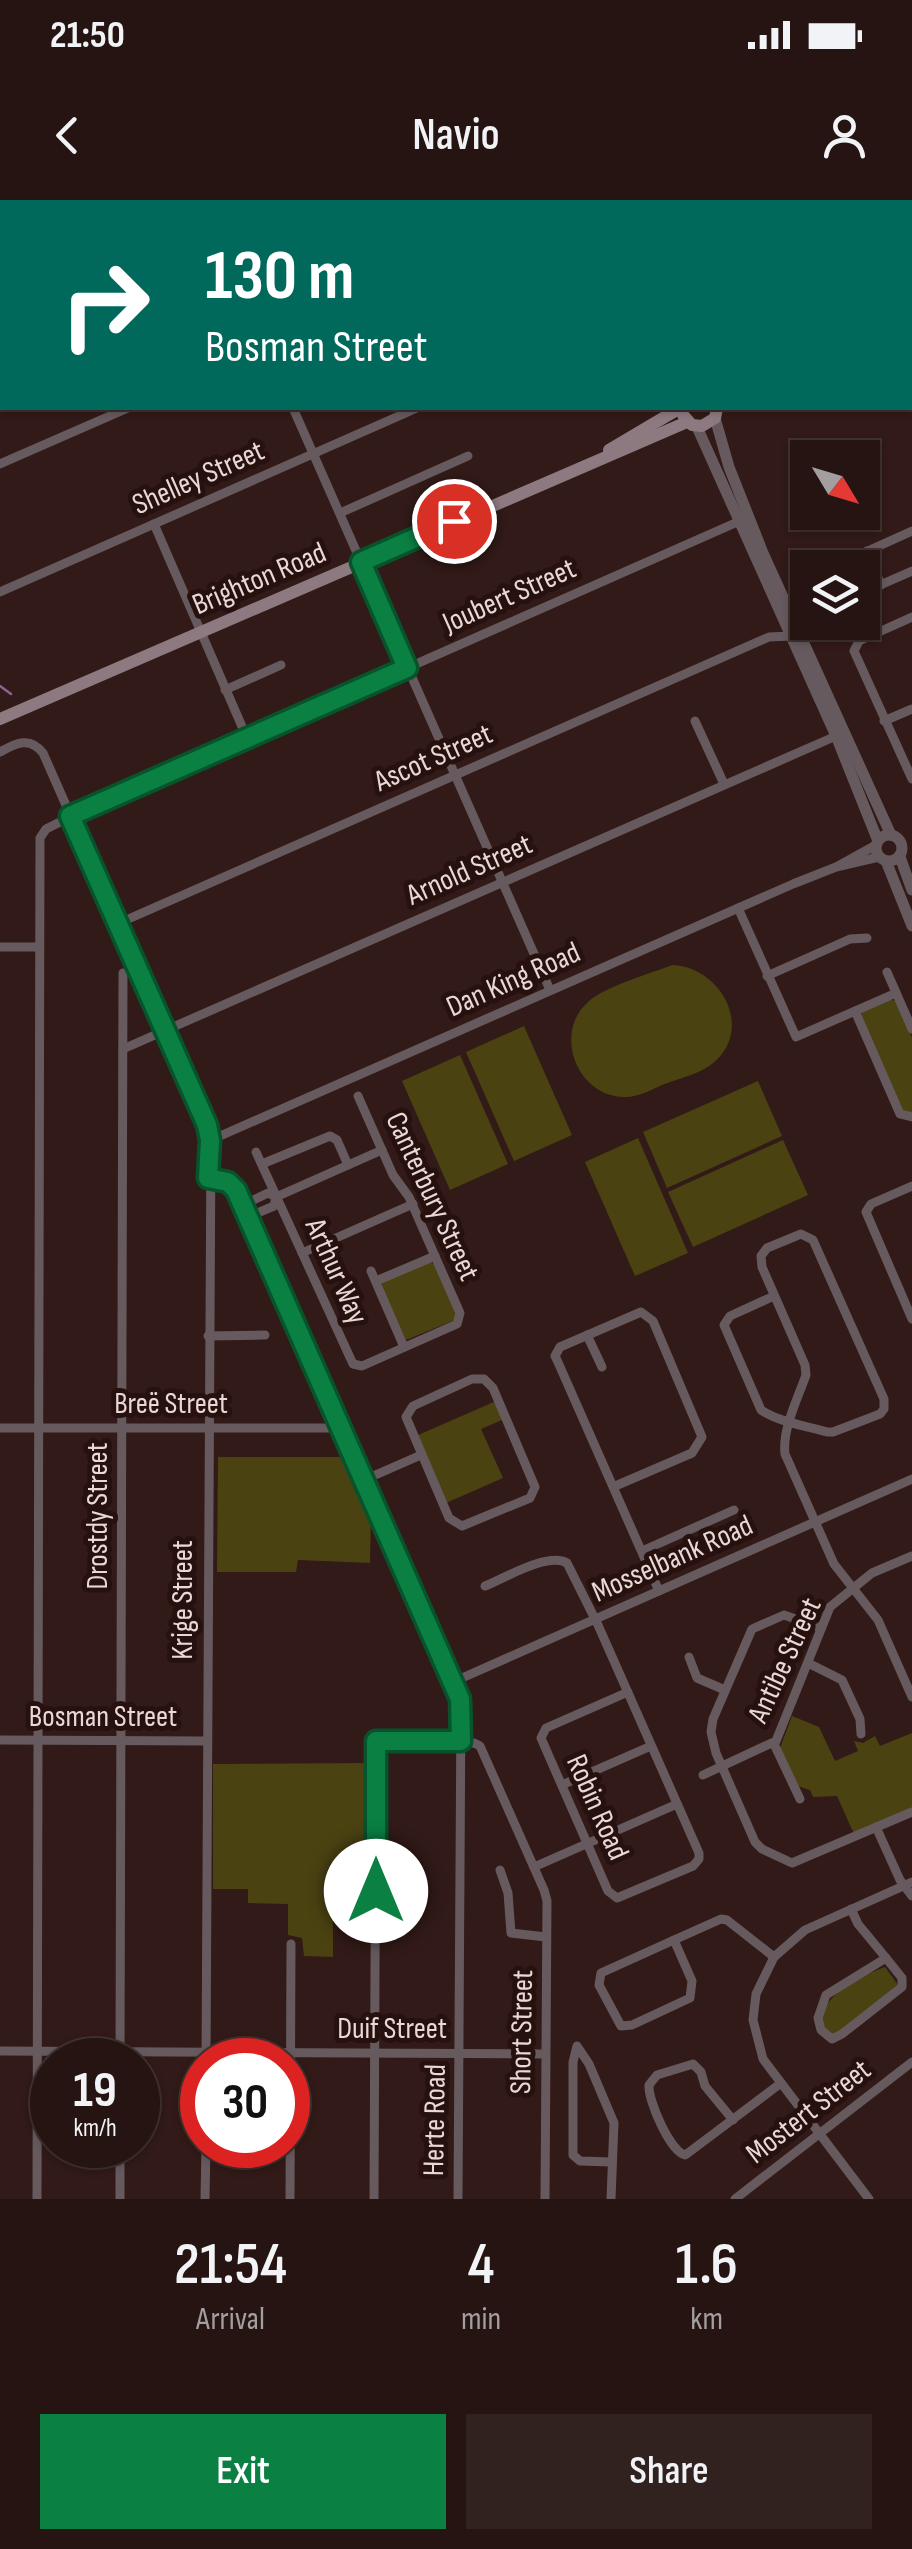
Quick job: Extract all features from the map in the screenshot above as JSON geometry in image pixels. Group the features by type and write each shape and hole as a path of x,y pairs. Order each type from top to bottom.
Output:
{"main road":[{"name":"Brighton Road","path":"0,719 593,460 678,410"},
{"path":"682,410 692,424"},
{"name":"Brighton Road","path":"593,460 692,424 707,425 718,411"}],"street":[{"path":"0,464 123,410"},
{"path":"294,410 550,990"},
{"name":"Shelley Street","path":"0,592 413,410"},
{"path":"718,411 717,434 744,519"},
{"path":"692,424 744,519 788,619"},
{"path":"340,513 468,456"},
{"name":"Joubert Street","path":"70,816 744,519"},
{"path":"154,524 248,738"},
{"path":"869,550 912,531"},
{"path":"880,580 882,585 912,571"},
{"path":"912,617 862,639 854,648 912,780"},
{"name":"Ascot Street","path":"769,637 788,619"},
{"name":"Ascot Street","path":"117,924 790,629"},
{"path":"806,640 836,736 912,890"},
{"path":"808,640 892,835 891,850 912,926"},
{"path":"226,690 281,665"},
{"path":"884,722 912,709"},
{"path":"695,720 724,784"},
{"name":"Arnold Street","path":"123,1049 836,736"},
{"path":"0,752 20,742 33,744 43,754 210,1140"},
{"path":"35,2038 39,842 46,829 70,816"},
{"path":"892,835 912,830"},
{"name":"Dan King Road","path":"210,1140 738,908 891,850"},
{"path":"738,908 796,1037 896,993"},
{"path":"767,976 850,939 867,938"},
{"path":"0,947 39,947"},
{"path":"887,972 912,1029"},
{"name":"Drostdy Street","path":"120,2038 123,973"},
{"path":"855,1011 900,1114 912,1118"},
{"name":"Canterbury Street","path":"358,1096 393,1175 412,1204 461,1318"},
{"path":"262,1164 330,1136 337,1140 348,1165"},
{"name":"Krige Street","path":"206,2038 210,1140"},
{"path":"208,1178 233,1184 243,1205 268,1194 276,1197 382,1150"},
{"name":"Arthur Way","path":"256,1152 353,1364 362,1366 456,1324 461,1318"},
{"path":"912,1186 871,1204 866,1212 907,1296 912,1320"},
{"path":"248,1217 274,1206 276,1197"},
{"path":"302,1253 412,1204"},
{"name":"Herte Road","path":"243,1205 461,1704 458,2199"},
{"path":"774,1296 728,1317 724,1325 760,1410 790,1422 838,1432 880,1414 885,1405 810,1237 801,1234 763,1252 762,1267 806,1369 790,1422 784,1442 785,1454 834,1564 878,1620 912,1697"},
{"path":"404,1347 373,1276 435,1256"},
{"path":"613,1487 696,1450 702,1433 648,1315 638,1313 560,1347 556,1356 613,1487 642,1551 659,1591"},
{"path":"587,1335 602,1367"},
{"path":"208,1336 265,1336"},
{"path":"472,1379 484,1379 494,1388 535,1490 530,1498 467,1526 458,1525 449,1518 421,1455 406,1420 409,1410 472,1379"},
{"name":"Breë Street","path":"0,1428 342,1428"},
{"path":"364,1480 421,1455"},
{"name":"Mosselbank Road","path":"452,1682 912,1479"},
{"path":"642,1551 734,1510"},
{"path":"853,1588 872,1574 912,1556"},
{"name":"Robin Road","path":"484,1586 547,1560 559,1558 570,1566 628,1692 699,1853 693,1866 617,1898 608,1891 542,1742 544,1730 628,1692"},
{"name":"Antibe Street","path":"703,1775 774,1744 832,1605 853,1588"},
{"path":"821,1628 784,1615 752,1628 724,1690 711,1732 757,1845 787,1863 795,1862 912,1812"},
{"path":"689,1657 697,1678 724,1690"},
{"path":"808,1663 842,1680 860,1719 861,1734"},
{"name":"Bosman Street","path":"0,1740 206,1741"},
{"path":"374,2199 376,1741 461,1741"},
{"name":"Short Street","path":"461,1741 476,1742 484,1752 547,1901 545,2199"},
{"path":"774,1744 800,1800"},
{"path":"562,1785 652,1746"},
{"path":"534,1867 677,1804"},
{"path":"876,1828 912,1896"},
{"path":"500,1870 508,1892 511,1934 546,1937"},
{"path":"853,2199 866,2195 763,2060 753,2020 756,1994 774,1957 805,1930 908,1884"},
{"path":"851,1909 858,1924 886,1958 902,1978 902,1987 842,2034 832,2039 827,2036 818,2018 826,1996 886,1958"},
{"path":"674,1940 692,1981 690,1998 632,2026 621,2026 600,1985 601,1973 674,1940 721,1919 774,1957"},
{"path":"291,1944 291,2038"},
{"path":"611,2199 614,2123 590,2064 577,2046 573,2062 573,2155 580,2162 612,2162"},
{"name":"Duif Street","path":"0,2051 30,2051"},
{"name":"Duif Street","path":"310,2052 545,2054"},
{"name":"Mostert Street","path":"735,2199 912,2062"},
{"path":"732,2120 693,2064 657,2076 648,2085 649,2096 679,2154 688,2153 732,2120 782,2082"},
{"path":"37,2168 37,2199"},
{"path":"120,2168 120,2199"},
{"path":"205,2199 206,2168"},
{"path":"290,2168 290,2199"}],"shaded area":[{"path":"672,965 690,968 705,977 727,1002 731,1034 725,1050 701,1071 640,1095 609,1095 583,1076 576,1062 572,1030 577,1015 605,991"},
{"path":"890,999 897,1002 912,1037 912,1114 903,1113 861,1016"},
{"path":"524,1026 572,1135 514,1161 466,1052"},
{"path":"460,1055 508,1164 450,1190 402,1081"},
{"path":"758,1081 782,1136 667,1188 643,1132"},
{"path":"638,1138 688,1253 635,1276 585,1162"},
{"path":"783,1140 808,1195 693,1247 668,1192"},
{"path":"428,1261 435,1264 457,1319 406,1340 381,1287 383,1282"},
{"path":"496,1401 504,1419 481,1429 503,1478 446,1503 416,1436"},
{"path":"218,1457 346,1457 371,1511 370,1563 298,1560 296,1572 217,1572"},
{"path":"792,1716 819,1727 835,1761 858,1751 854,1741 863,1743 875,1736 880,1746 912,1733 912,1808 854,1834 837,1796 813,1797 810,1790 798,1786 780,1748"},
{"path":"369,1763 369,1890 333,1890 333,1957 304,1956 302,1938 288,1935 288,1904 248,1903 248,1889 213,1889 213,1764"},
{"path":"885,1967 898,1985 835,2036 827,2034 821,2017 832,1999 855,1980"}],"waterway":[{"path":"0,686 11,694"}],"route":[{"path":"376,1891 376,1741 461,1741 460,1699 236,1190 233,1184 208,1178 207,1125 70,816 407,668 361,562 454,521"}]}
